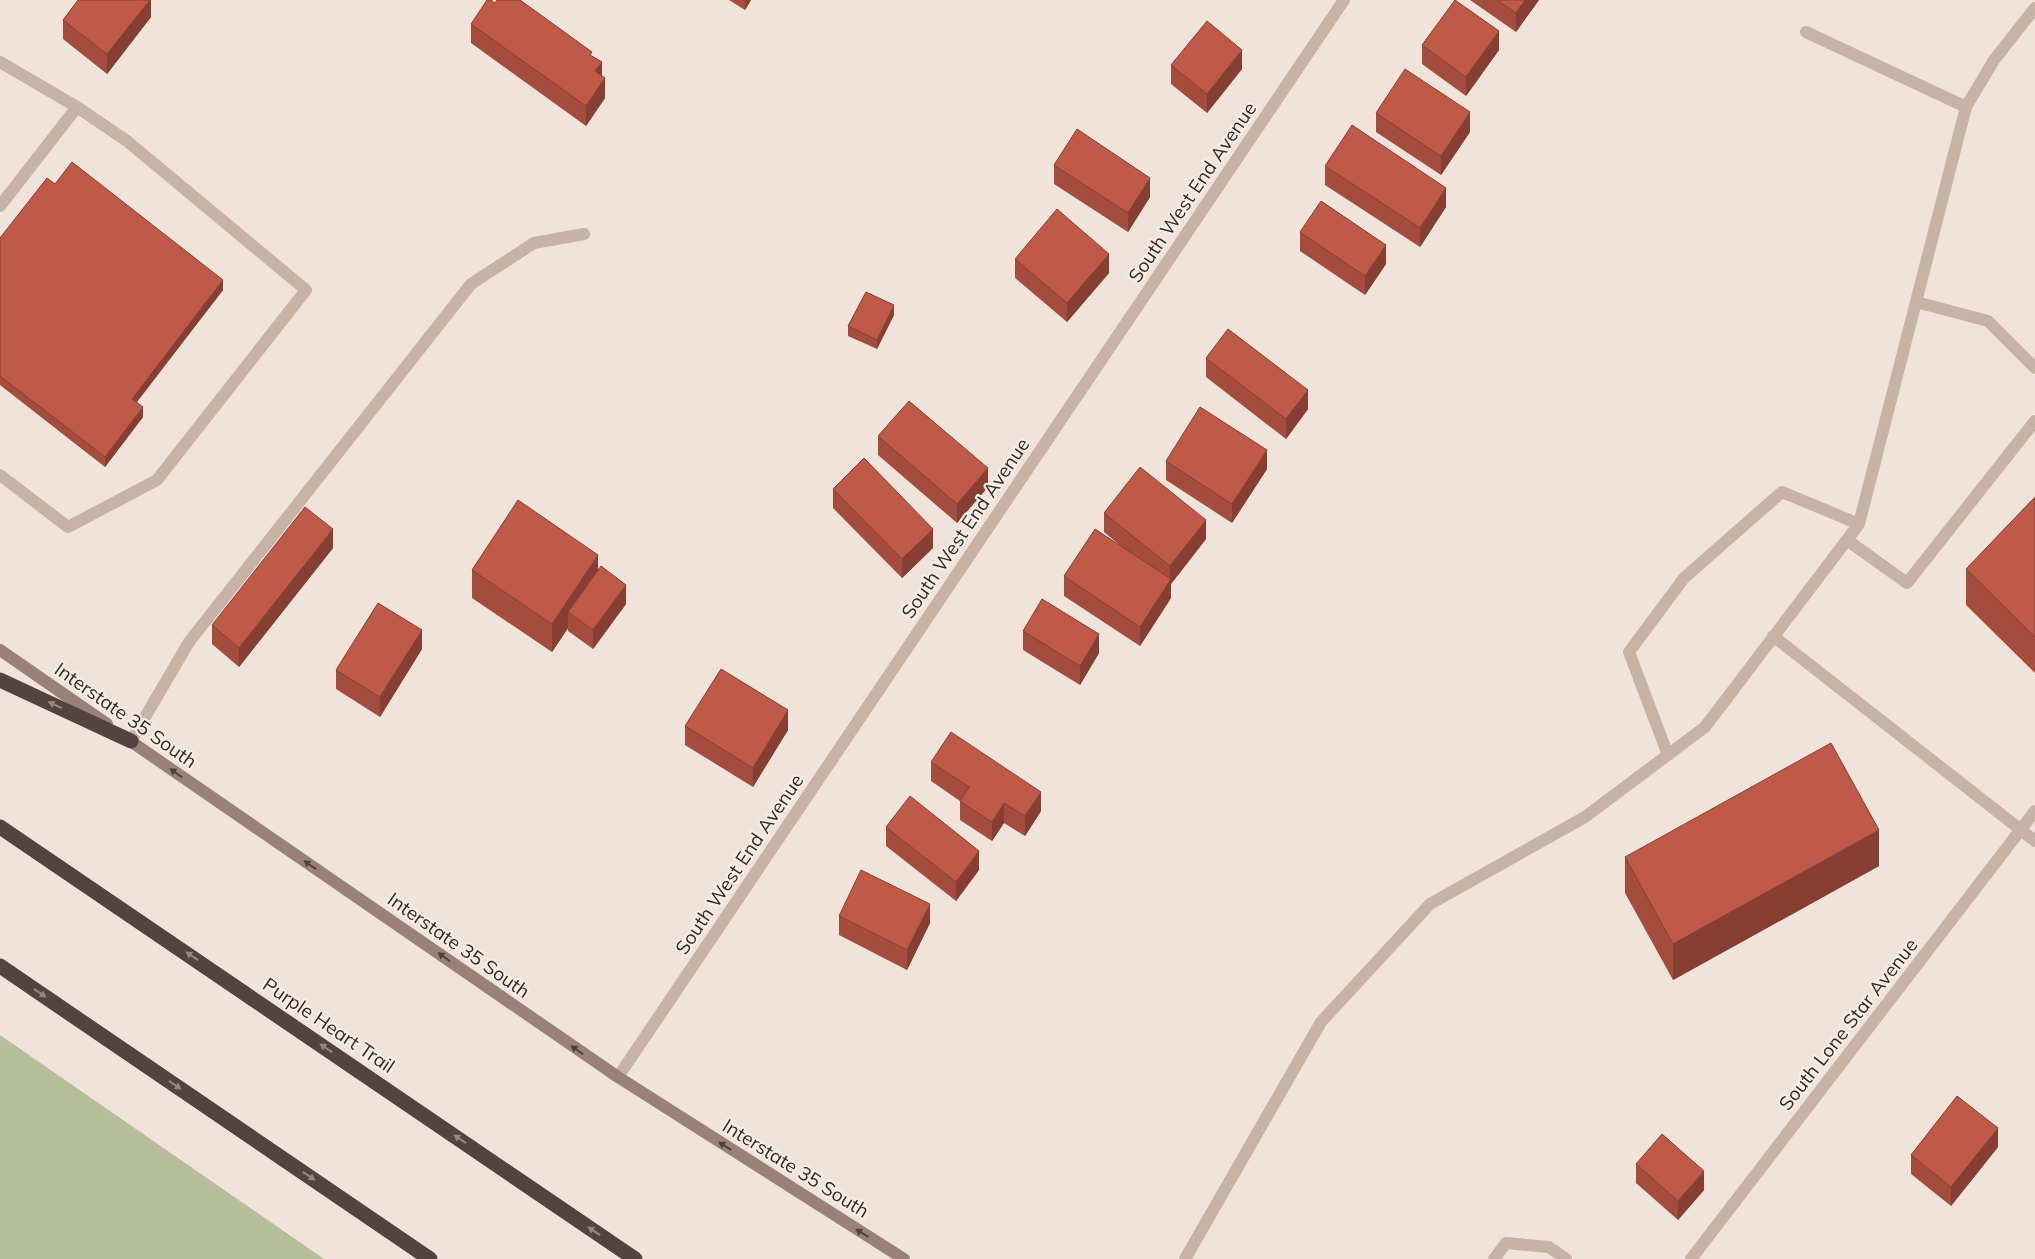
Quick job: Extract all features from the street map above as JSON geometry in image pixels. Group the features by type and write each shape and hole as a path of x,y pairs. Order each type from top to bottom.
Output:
{"highway":[{"path":"0,680 131,741"},
{"name":"Purple Heart Trail","path":"0,827 635,1259"},
{"path":"0,966 430,1259"}],"main road":[{"name":"Interstate 35 South","path":"0,650 618,1077 904,1259"}],"street":[{"name":"South West End Avenue","path":"618,1077 1344,0"},
{"path":"1185,1259 1321,1022 1430,904 1585,817 1705,727 1859,524 1966,107 1994,60 2035,8"},
{"path":"1806,32 1966,107"},
{"path":"0,62 77,107 127,141 306,290 157,480 68,527 0,475"},
{"path":"0,206 77,107"},
{"path":"131,741 189,642 471,284 534,244 584,234"},
{"path":"1916,302 1988,322 2035,368"},
{"path":"1847,540 1907,583 2035,421"},
{"path":"1668,755 1629,652 1684,578 1782,492 1859,524"},
{"path":"1774,636 2035,841"},
{"name":"South Lone Star Avenue","path":"1691,1259 2035,811"},
{"path":"1494,1259 1506,1243 1549,1247 1566,1259"}],"green space":[{"path":"0,1035 324,1259 0,1259"}],"building":[{"path":"78,0 150,0 107,54 63,20"},
{"path":"487,0 495,3 497,0 520,0 592,52 590,55 602,62 595,71 605,78 586,106 471,24"},
{"path":"1455,0 1499,31 1466,77 1422,45"},
{"path":"1497,0 1525,0 1516,13"},
{"path":"1207,21 1242,50 1207,94 1171,65"},
{"path":"1405,69 1470,112 1441,156 1376,113"},
{"path":"1352,125 1446,188 1420,228 1325,166"},
{"path":"1077,129 1150,178 1128,213 1054,165"},
{"path":"72,162 223,280 132,399 143,407 105,457 0,376 0,238 47,178 55,184"},
{"path":"1321,201 1386,245 1365,276 1300,232"},
{"path":"1057,209 1109,254 1067,303 1015,259"},
{"path":"866,292 894,305 877,340 848,326"},
{"path":"1228,329 1308,390 1286,419 1206,358"},
{"path":"909,401 988,468 957,504 878,436"},
{"path":"1200,407 1267,450 1232,504 1166,461"},
{"path":"864,458 933,529 902,559 833,489"},
{"path":"1140,467 1206,520 1170,566 1104,513"},
{"path":"2035,497 2035,637 1966,569"},
{"path":"518,500 598,555 552,624 472,570"},
{"path":"305,507 333,529 239,648 212,625"},
{"path":"1095,529 1171,579 1140,627 1064,576"},
{"path":"601,566 626,585 593,630 568,612"},
{"path":"1042,599 1099,634 1080,666 1023,631"},
{"path":"378,603 422,630 380,697 336,670"},
{"path":"721,669 788,710 753,768 685,726"},
{"path":"951,732 1041,792 1025,816 1004,803 992,822 960,801 969,787 931,762"},
{"path":"1831,743 1879,830 1673,944 1625,857"},
{"path":"910,796 979,851 956,882 886,827"},
{"path":"861,870 930,904 907,950 839,916"},
{"path":"1957,1096 1998,1128 1951,1187 1911,1155"},
{"path":"1662,1134 1704,1171 1678,1201 1636,1164"}]}
